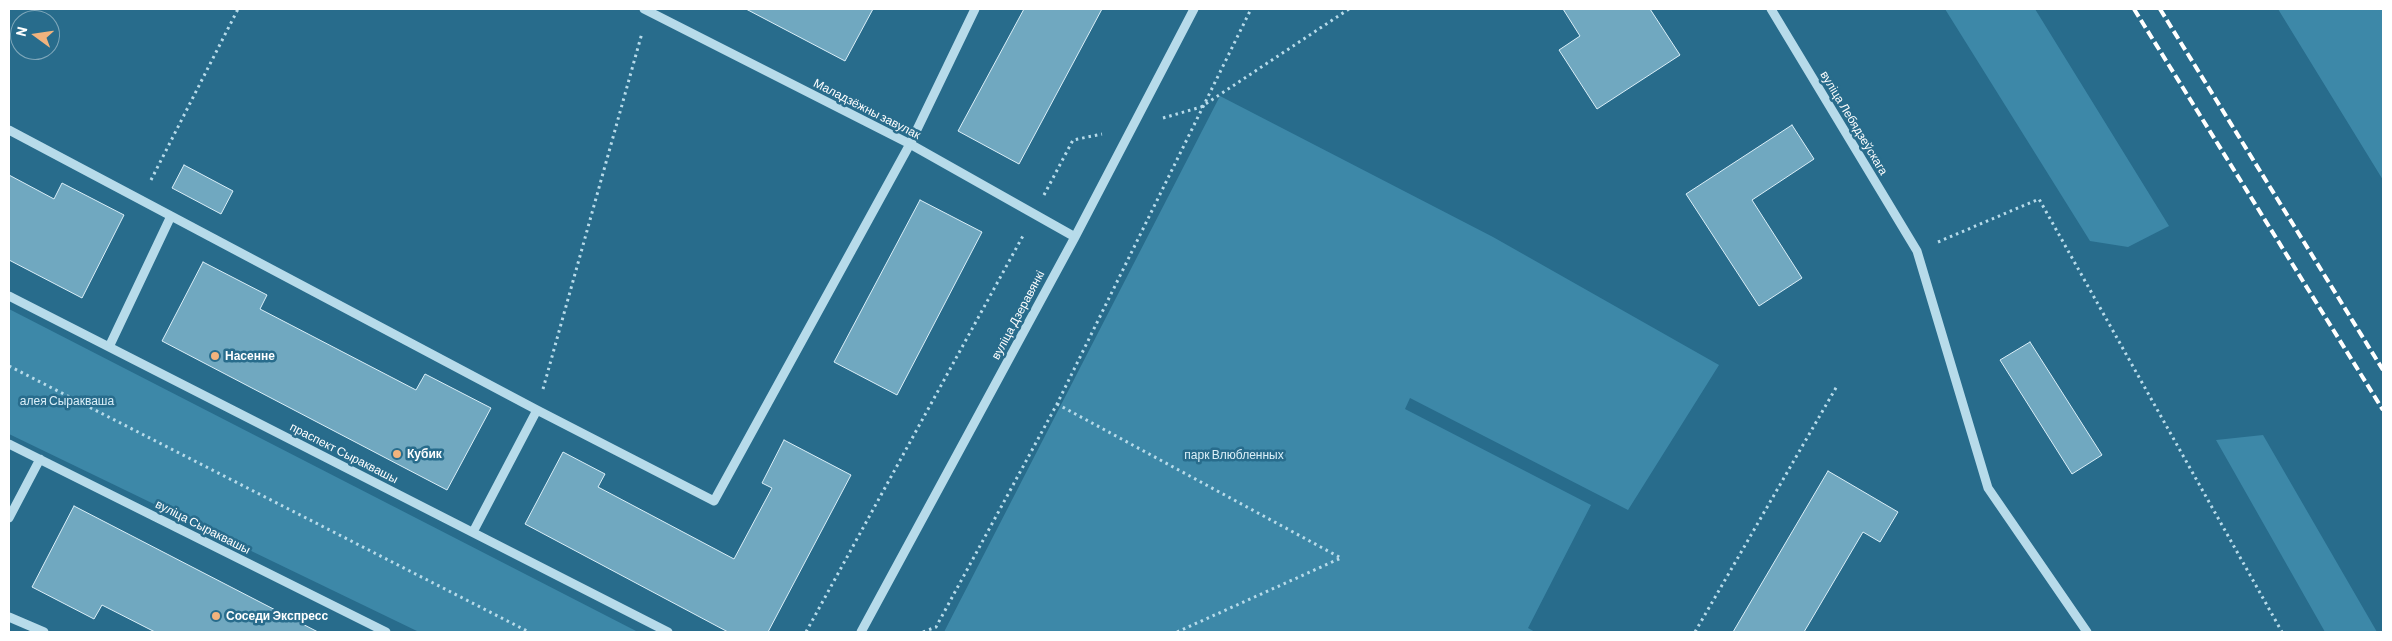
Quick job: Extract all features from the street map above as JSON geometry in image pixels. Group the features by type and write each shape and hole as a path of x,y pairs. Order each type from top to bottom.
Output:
{"street":[{"path":"9,130 537,410 714,501 910,144 975,9"},
{"name":"вуліца Дзеравянкі","path":"861,632 1075,237 1194,9"},
{"name":"вуліца Лебядзеўскага","path":"1771,9 1917,250 1988,488 2087,632"},
{"name":"Маладзёжны завулак","path":"646,10 910,144 1075,237"},
{"path":"109,347 171,216"},
{"name":"праспект Сыраквашы","path":"9,296 668,632"},
{"path":"473,532 537,410"},
{"name":"вуліца Сыраквашы","path":"9,444 386,632"},
{"path":"9,518 40,459"},
{"path":"9,618 44,632"}],"path":[{"path":"141,200 238,9"},
{"path":"923,632 936,627 1056,404 1201,106 1251,9"},
{"path":"1201,106 1349,9"},
{"path":"537,410 646,10"},
{"path":"1917,250 2039,199 2282,632"},
{"path":"806,632 1034,214"},
{"path":"9,366 529,632"},
{"path":"1695,632 1837,386"},
{"path":"1056,404 1341,558 1177,632"}],"green space":[{"path":"1945,9 2035,9 2169,226 2128,247 2090,241"},
{"path":"2278,9 2383,9 2383,180"},
{"name":"парк Влюбленных","path":"1220,96 1493,237 1719,365 1628,510 1410,398 1405,409 1591,505 1528,628 1535,632 944,632"},
{"name":"алея Сыракваша","path":"9,309 638,632 419,632 9,434"},
{"path":"2263,435 2377,632 2325,632 2216,440"}],"building":[{"path":"746,9 873,9 845,61"},
{"path":"1024,9 1102,9 1019,164 958,131"},
{"path":"1563,9 1650,9 1680,55 1597,109 1559,50 1580,36"},
{"path":"1792,125 1814,159 1752,200 1802,278 1759,306 1686,194"},
{"path":"184,165 233,191 221,214 172,188"},
{"path":"9,175 54,199 62,183 124,215 82,298 9,260"},
{"path":"920,200 982,232 897,395 834,362"},
{"path":"203,262 267,295 260,309 416,390 425,374 491,408 447,490 162,341"},
{"path":"2030,342 2102,455 2072,474 2000,360"},
{"path":"784,440 851,475 768,632 728,632 525,524 563,452 605,474 598,487 734,559 772,488 762,483"},
{"path":"1828,471 1898,512 1880,542 1863,532 1804,632 1733,632"},
{"path":"74,506 318,632 155,632 102,605 94,619 32,587"}],"railway":[{"path":"2134,9 2383,410"},
{"path":"2160,9 2383,370"}],"place":[{"name":"Насенне","path":"215,356"},
{"name":"Кубик","path":"397,454"},
{"name":"Соседи Экспресс","path":"216,616"}]}
